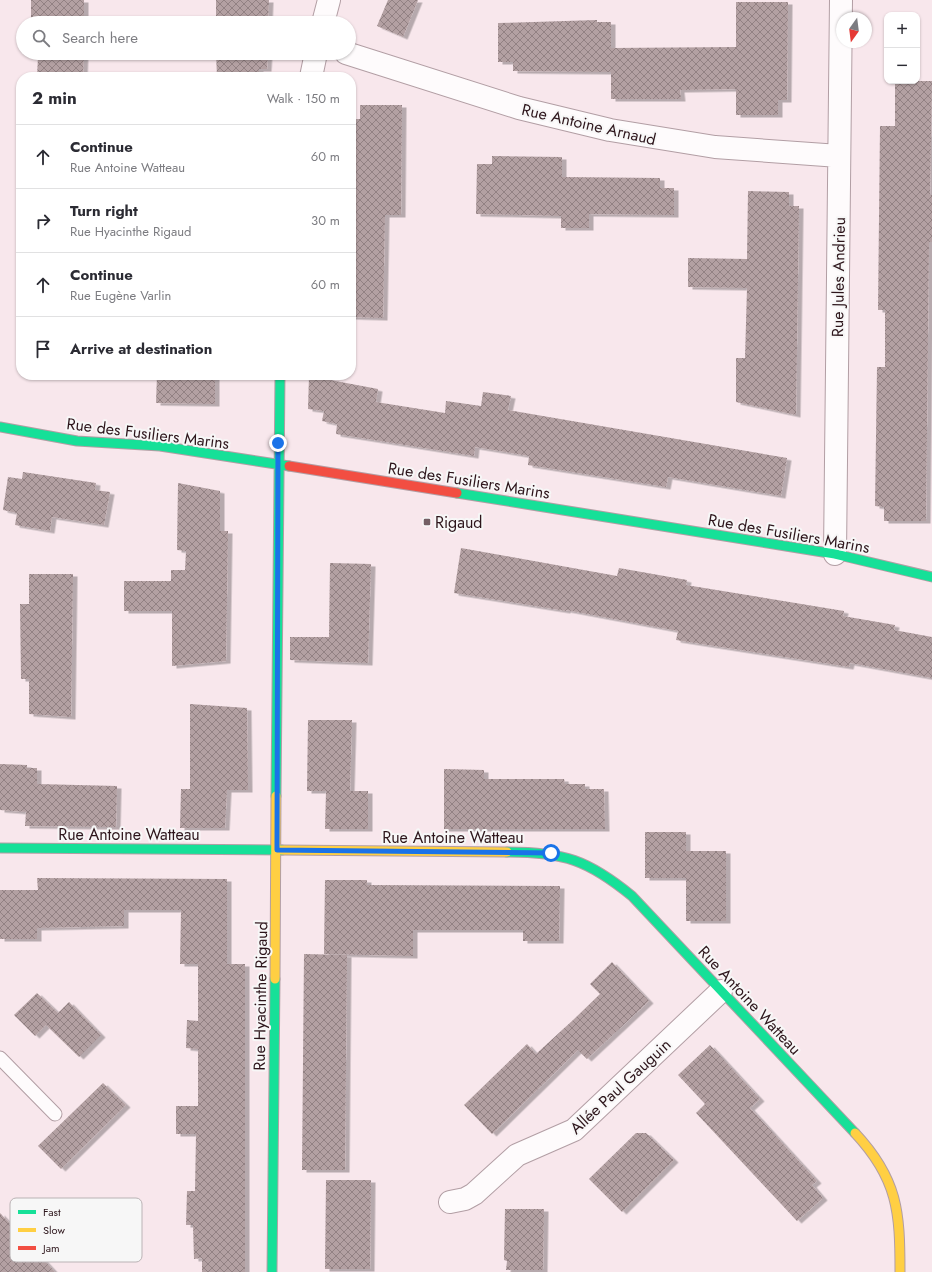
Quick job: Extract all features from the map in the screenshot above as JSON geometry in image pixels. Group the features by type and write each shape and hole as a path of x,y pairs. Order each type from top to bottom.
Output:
{"street":[{"path":"325,16 329,0"},
{"name":"Rue Jules Andrieu","path":"835,554 841,0"},
{"name":"Rue Antoine Arnaud","path":"356,56 519,108 610,130 727,149 839,156"},
{"path":"312,72 315,60"},
{"name":"Rue Hyacinthe Rigaud","path":"272,1272 277,850 278,465 280,380"},
{"name":"Rue des Fusiliers Marins","path":"0,427 76,441 160,446 835,554 932,577"},
{"name":"Rue Antoine Watteau","path":"0,848 535,852 565,856 585,863 608,876 632,896 868,1147 882,1165 895,1193 897,1204 900,1226 900,1272"},
{"name":"Allée Paul Gauguin","path":"450,1202 465,1199 474,1194 517,1155 574,1130 721,991"}],"lane":[{"path":"1,1060 55,1114"}],"building":[{"path":"31,0 84,0 84,16 31,16"},
{"path":"216,0 269,0 268,16 216,16"},
{"path":"388,0 418,0 403,37 377,26"},
{"path":"736,2 788,2 787,100 778,100 778,115 736,115 736,89 680,90 681,99 611,99 611,48 736,47"},
{"path":"597,20 597,22 611,22 611,72 513,71 513,62 498,62 498,23"},
{"path":"38,60 84,60 83,72 37,72"},
{"path":"216,60 268,60 267,69 259,69 259,72 217,72"},
{"path":"920,81 932,81 930,195 932,195 932,242 929,242 926,521 884,521 884,507 875,506 877,367 885,367 885,310 878,310 880,126 895,126 895,84 920,84"},
{"path":"360,105 402,105 401,215 385,215 383,318 356,317 356,119 360,119"},
{"path":"492,156 562,157 562,177 660,178 660,188 674,188 674,215 589,214 589,228 561,228 561,216 476,214 477,164 492,164"},
{"path":"748,191 789,192 789,206 799,206 796,415 736,402 736,358 745,358 747,288 688,287 688,258 747,259"},
{"path":"157,380 215,380 215,404 156,403"},
{"path":"309,380 330,380 378,389 376,402 445,413 446,401 481,406 483,392 511,396 508,410 787,458 781,496 668,477 666,487 528,465 529,456 475,447 474,456 336,434 337,424 322,421 324,411 308,409"},
{"path":"23,472 96,483 95,490 110,492 104,525 52,517 50,531 15,525 17,513 3,510 8,477 22,479"},
{"path":"178,483 220,491 220,531 228,531 226,661 172,666 172,611 124,611 124,581 171,581 171,570 185,570 186,551 177,550"},
{"path":"461,548 617,576 619,568 687,580 686,585 844,611 843,616 895,625 894,630 932,637 932,678 850,663 849,667 676,640 678,631 566,610 454,593"},
{"path":"330,563 371,564 368,663 290,660 290,637 329,637"},
{"path":"29,574 73,574 71,717 29,714 29,679 21,679 20,604 29,604"},
{"path":"190,704 247,708 248,790 227,790 225,828 180,828 181,789 190,789"},
{"path":"308,720 352,720 350,791 368,791 368,829 325,829 326,791 307,791"},
{"path":"0,764 27,765 27,768 37,768 37,784 117,786 116,827 25,826 26,812 0,810"},
{"path":"444,769 484,770 484,779 564,779 565,784 585,784 585,789 604,789 605,829 444,829"},
{"path":"645,832 686,832 686,851 726,851 726,921 686,921 686,878 645,878"},
{"path":"37,878 227,879 227,964 245,964 245,1272 202,1272 202,1258 194,1259 193,1225 186,1225 187,1191 195,1191 196,1134 176,1134 176,1106 198,1106 198,1049 186,1048 187,1020 198,1021 198,964 180,964 181,910 124,910 124,926 37,928 37,939 0,939 0,890 38,890"},
{"path":"325,880 367,880 367,885 560,886 559,941 523,941 523,930 413,930 413,956 324,954"},
{"path":"304,954 347,955 345,1170 302,1170"},
{"path":"612,962 649,1001 587,1059 578,1050 492,1134 464,1105 527,1044 536,1054 600,994 590,984"},
{"path":"37,993 58,1013 35,1036 14,1015"},
{"path":"69,1002 101,1035 79,1057 46,1025"},
{"path":"710,1045 760,1099 750,1108 817,1181 812,1185 823,1198 797,1221 696,1113 705,1104 678,1075"},
{"path":"103,1083 126,1105 61,1169 38,1146"},
{"path":"636,1133 646,1133 674,1160 622,1212 589,1179"},
{"path":"326,1180 371,1180 370,1269 325,1269"},
{"path":"505,1209 544,1209 543,1270 506,1270 507,1261 504,1260"},
{"path":"0,1213 10,1224 10,1262 46,1262 55,1272 0,1272"}],"traffic: fast":[{"path":"276,796 280,380"},
{"path":"0,427 77,441 160,446 289,466"},
{"path":"457,493 835,554 932,577"},
{"path":"0,848 282,850"},
{"path":"507,852 544,854 574,860 602,874 632,896 855,1133"},
{"path":"272,1272 275,979"}],"traffic: slow":[{"path":"275,979 276,796"},
{"path":"282,850 507,852"},
{"path":"855,1133 880,1166 894,1197 899,1231 900,1272"}],"traffic: jam":[{"path":"289,466 457,493"}],"place":[{"name":"Rigaud","path":"427,522"}],"route":[{"path":"278,443 277,850 551,853"}]}
